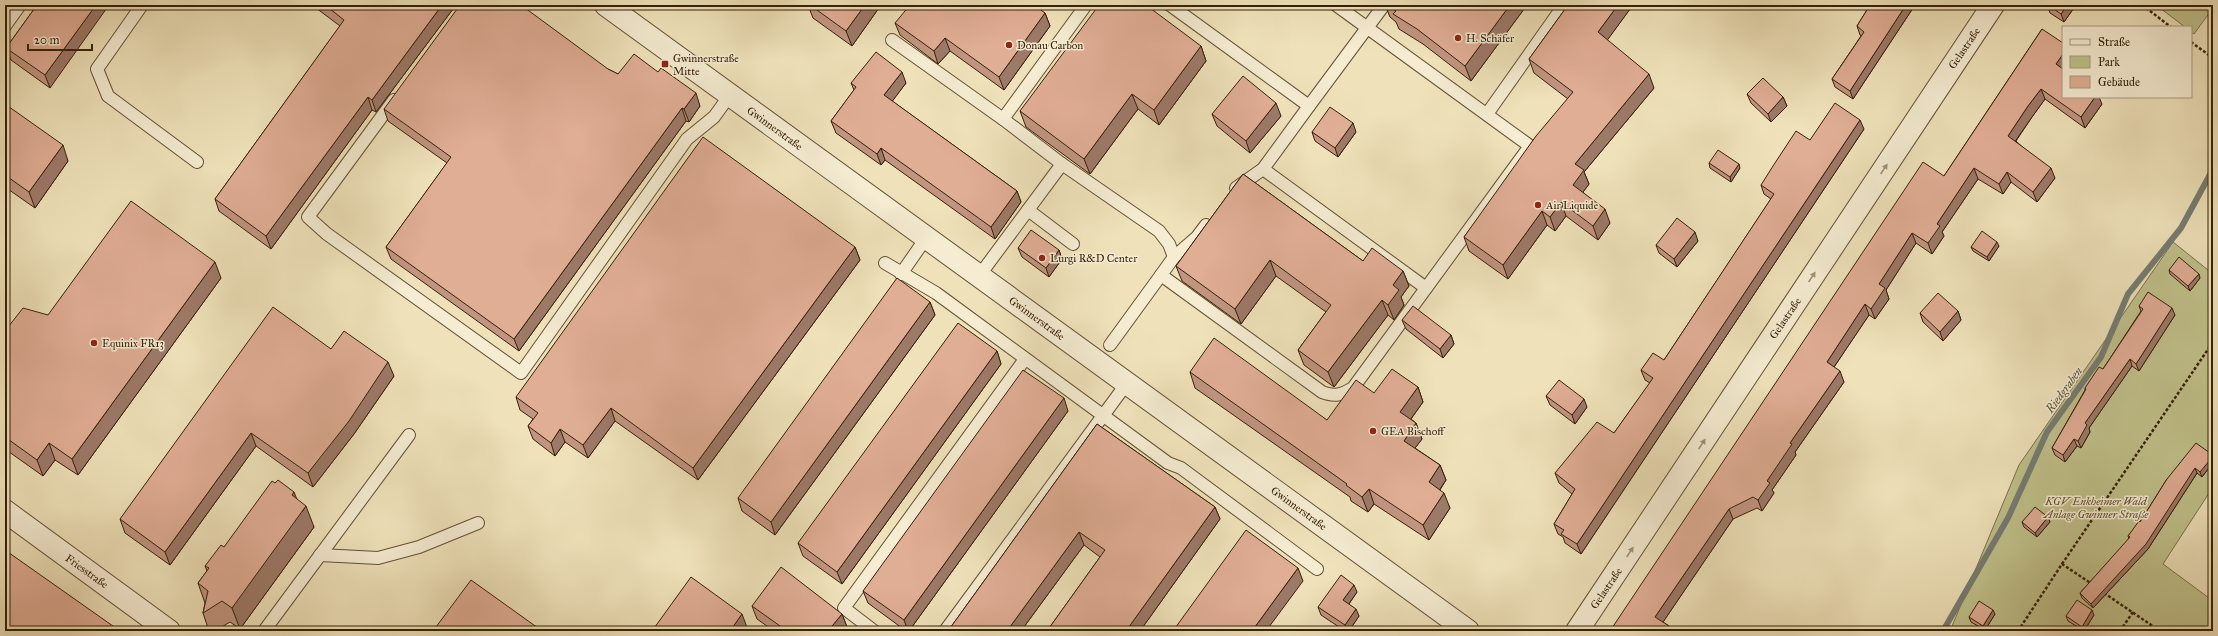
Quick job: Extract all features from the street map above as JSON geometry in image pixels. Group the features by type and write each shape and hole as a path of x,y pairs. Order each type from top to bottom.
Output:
{"street":[{"name":"Gelastraße","path":"1577,631 1993,5"},
{"name":"Gwinnerstraße","path":"608,6 1468,631"},
{"name":"Friesstraße","path":"5,511 169,631"}],"lane":[{"path":"5,26 20,5"},
{"path":"142,5 97,69 108,96 197,162"},
{"path":"1003,119 1086,5"},
{"path":"1170,5 1310,106"},
{"path":"1162,275 1322,392 1332,396 1342,395 1353,388 1530,146 1336,5"},
{"path":"1229,196 1233,190 1264,170 1384,5"},
{"path":"1486,114 1564,5"},
{"path":"892,40 1003,119 1062,164 1159,231 1169,244 1174,257"},
{"path":"403,88 308,217 334,238 521,373 687,139 714,117 730,95"},
{"path":"979,276 1062,164"},
{"path":"1264,170 1426,288"},
{"path":"1028,210 1073,244"},
{"path":"1110,345 1174,257 1197,237 1215,214"},
{"path":"901,274 926,238"},
{"path":"885,263 901,274 936,293 1102,416 1168,463 1181,468 1317,569"},
{"path":"874,631 844,608 1025,359"},
{"path":"945,631 1127,383"},
{"path":"264,631 409,435"},
{"path":"320,555 378,558 419,547 478,523"}],"path":[{"path":"2142,5 2170,26"},
{"path":"2192,43 2213,58"},
{"path":"2018,631 2213,342"},
{"path":"2062,564 2094,586"},
{"path":"2100,590 2160,631"},
{"path":"2120,631 2132,612"}],"green space":[{"path":"2156,5 2213,5 2213,8 2194,34 2192,33 2192,26 2184,26"},
{"name":"KGV Enkheimer Wald Anlage Gwinner Straße","path":"2173,242 2213,274 2213,487 2163,564 2213,601 2213,631 1950,631 2019,465"}],"building":[{"path":"37,5 96,5 45,75 6,48"},
{"path":"325,5 442,5 372,100 368,97 266,236 215,199 344,20"},
{"path":"460,5 521,5 608,69 618,74 634,54 658,72 661,68 696,93 684,109 682,108 514,339 386,247 451,157 384,109"},
{"path":"810,5 865,5 846,31"},
{"path":"910,5 1034,5 1045,13 999,77 945,38 934,51 895,23"},
{"path":"1099,5 1146,5 1201,46 1154,110 1132,94 1084,159 1020,111"},
{"name":"H. Schäfer","path":"1388,5 1510,5 1465,66 1417,29 1393,14 1396,11"},
{"path":"1568,5 1618,5 1598,32 1649,74 1575,164 1584,170 1573,185 1605,209 1593,226 1561,202 1550,217 1542,211 1503,265 1464,237 1536,136 1573,92 1529,59"},
{"path":"1870,5 1906,5 1850,91 1832,79 1864,32 1857,26"},
{"path":"2048,5 2067,5 2061,14"},
{"path":"2042,29 2062,42 2062,55 2056,64 2062,68 2062,98 2094,98 2081,117 2041,89 2008,136 2051,168 2033,192 2007,172 1999,184 1974,168 1937,224 1940,226 1928,243 1912,233 1879,284 1885,288 1871,309 1865,304 1827,362 1840,371 1790,443 1792,444 1767,481 1770,483 1758,500 1753,497 1729,509 1655,617 1669,626 1667,631 1610,631 1923,162 1944,176"},
{"path":"876,52 902,72 884,95 1017,191 991,227 881,148 877,154 831,121 856,87 851,83"},
{"path":"1243,76 1276,103 1246,141 1212,114"},
{"path":"1763,78 1783,97 1768,114 1747,94"},
{"path":"1835,103 1860,120 1577,544 1561,534 1564,530 1554,524 1575,489 1555,473 1597,422 1614,433 1653,378 1641,370 1653,353 1664,360 1774,194 1761,185 1796,131 1810,140"},
{"path":"5,104 63,145 29,192 5,175"},
{"path":"1330,107 1353,123 1335,148 1312,132"},
{"path":"703,137 855,247 693,468 611,408 583,445 560,429 551,443 528,426 538,413 516,397"},
{"path":"1718,150 1739,164 1730,177 1709,163"},
{"path":"1243,174 1363,261 1372,248 1403,271 1393,285 1399,290 1388,305 1382,300 1328,372 1298,350 1331,305 1270,260 1235,309 1176,266"},
{"name":"Equinix FR13","path":"131,201 215,262 72,459 49,443 37,460 5,437 5,331 23,308 48,315"},
{"path":"1677,218 1695,232 1674,259 1656,245"},
{"path":"1031,230 1059,250 1046,268 1018,248"},
{"path":"1982,231 1997,242 1987,257 1971,247"},
{"path":"2179,257 2199,274 2188,286 2169,270"},
{"path":"897,278 930,302 771,522 738,498"},
{"path":"2148,292 2172,308 2136,364 2130,359 2085,423 2087,425 2078,441 2074,439 2063,455 2052,448 2086,389 2085,388 2099,367 2103,369 2143,309 2139,306"},
{"path":"1938,293 1958,311 1940,332 1920,313"},
{"path":"1413,306 1451,335 1440,349 1402,320"},
{"path":"273,307 331,349 344,331 388,362 349,421 308,473 251,433 165,552 120,519"},
{"path":"958,323 997,351 837,572 798,543"},
{"name":"GEA Bischoff","path":"1214,338 1327,420 1356,380 1374,393 1392,369 1418,387 1400,412 1416,423 1404,441 1440,465 1429,482 1444,493 1423,525 1369,489 1362,497 1346,485 1347,484 1190,372"},
{"path":"1023,370 1064,398 904,620 863,591"},
{"path":"1559,380 1584,399 1572,415 1546,396"},
{"path":"1097,424 1215,507 1126,631 1047,631 1105,550 1079,532 1007,631 948,631"},
{"path":"2196,443 2210,453 2210,460 2200,472 2195,468 2146,544 2091,604 2080,593 2130,537 2128,536 2139,521 2140,522 2167,479"},
{"path":"278,480 294,492 292,495 306,506 232,608 222,601 203,613 208,591 198,583 209,568 205,566 221,545 224,547 272,481 275,483"},
{"path":"2035,507 2048,517 2035,533 2022,522"},
{"path":"1246,530 1298,568 1252,631 1173,631"},
{"path":"5,550 120,631 5,631 5,598 7,595 5,594"},
{"path":"781,567 842,614 828,631 804,631 798,626 794,631 787,631 752,606"},
{"path":"1341,575 1354,585 1343,600 1356,609 1345,625 1318,607"},
{"path":"691,577 742,614 730,631 652,631"},
{"path":"471,580 538,628 536,631 433,631"},
{"path":"2077,600 2092,610 2082,627 2066,616"},
{"path":"1979,601 1993,610 1983,626 1969,617"},
{"path":"1394,626 1401,631 1391,631"},
{"path":"615,627 621,631 612,631"}],"waterway":[{"name":"Riedgraben","path":"1943,631 2008,518 2047,432 2101,357 2128,294 2181,228 2213,169"}],"place":[{"name":"H. Schäfer","path":"1458,38"},
{"name":"Donau Carbon","path":"1009,45"},
{"name":"Gwinnerstraße Mitte","path":"665,64"},
{"name":"Air Liquide","path":"1538,205"},
{"name":"Lurgi R&D Center","path":"1042,258"},
{"name":"Equinix FR13","path":"94,343"},
{"name":"GEA Bischoff","path":"1373,431"}]}
